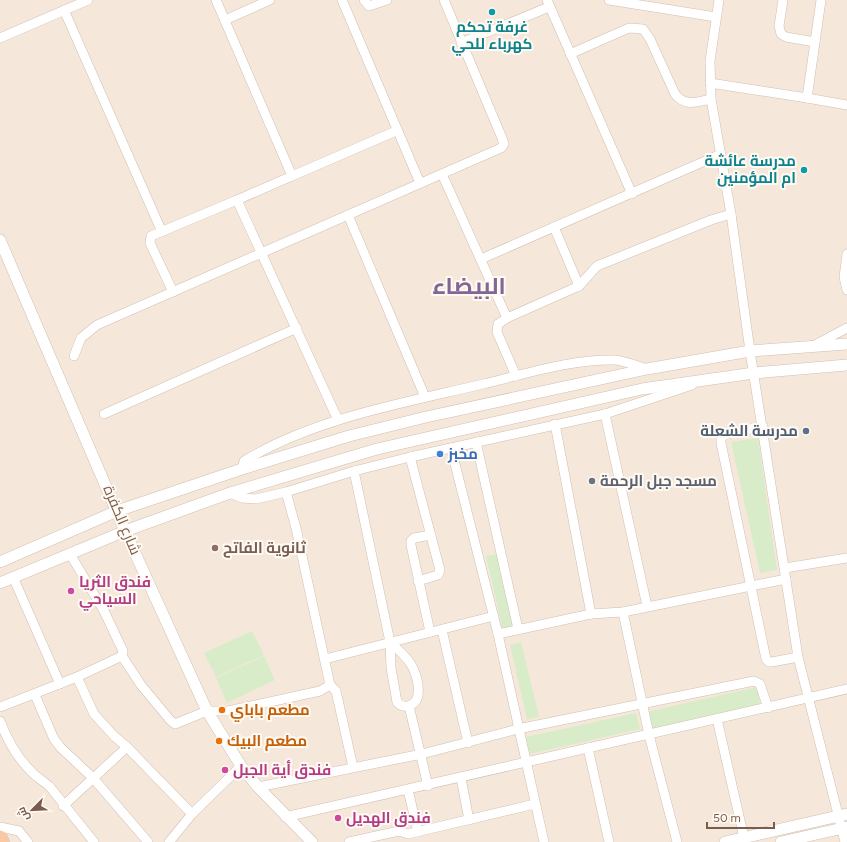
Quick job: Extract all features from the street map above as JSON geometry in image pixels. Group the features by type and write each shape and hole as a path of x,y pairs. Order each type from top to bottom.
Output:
{"highway":[{"path":"0,838 2,842"}],"street":[{"path":"0,38 88,0"},
{"path":"216,0 292,176"},
{"path":"225,20 270,0"},
{"path":"342,0 396,131 420,183"},
{"path":"364,0 369,6 387,0"},
{"path":"74,356 77,346 88,330 262,252 498,150 504,144 444,0"},
{"path":"609,0 654,3 716,17"},
{"path":"719,0 710,61 711,99 731,214 750,351 763,426 798,657 843,815 845,842"},
{"path":"783,0 779,26 781,34 786,37 816,42"},
{"path":"807,98 821,0"},
{"path":"462,43 548,3 632,194"},
{"path":"64,10 162,232"},
{"path":"570,54 629,28 643,29 650,38 675,94 680,100 686,103 695,103 711,99"},
{"path":"710,83 847,105"},
{"path":"172,292 150,242 151,236 396,131"},
{"path":"481,259 721,154"},
{"path":"442,174 507,318"},
{"path":"237,200 338,420"},
{"path":"516,376 497,332 498,324 507,318 579,286 597,266 711,220 731,214"},
{"path":"348,215 425,397"},
{"path":"554,227 579,286"},
{"name":"شارع الكفرة","path":"0,240 117,511 207,711 241,766 258,788 285,817 312,842"},
{"path":"847,254 844,277 847,290"},
{"path":"104,414 297,328"},
{"path":"811,347 847,328"},
{"path":"0,562 117,511 242,469 349,436 426,417 647,369 750,351 847,344"},
{"path":"242,469 244,461 255,454 338,420 425,397 576,362 617,360 647,369"},
{"path":"0,583 126,531 230,493 376,449 642,389 754,373 844,367"},
{"path":"230,493 242,498 256,499 286,492 354,471 410,457 605,414 711,378"},
{"path":"605,414 648,606"},
{"path":"555,424 591,614"},
{"path":"763,426 724,434 721,439 766,659 769,662 772,662 798,657"},
{"path":"476,442 518,629"},
{"path":"451,448 494,616 544,842"},
{"path":"410,457 440,570 438,575 418,581"},
{"path":"354,471 390,642 391,668 397,702 404,707 409,706 414,704 419,694 414,670 409,660 390,642"},
{"path":"286,492 296,528 330,685 336,691 353,767"},
{"path":"430,632 418,581 411,541 414,538 431,535"},
{"path":"70,554 104,611 123,651 122,656 141,685 175,724 207,711 228,710 320,691 330,685"},
{"path":"785,568 847,558"},
{"path":"13,577 60,684"},
{"path":"498,634 591,614 623,612 786,578"},
{"path":"623,612 641,703 677,842"},
{"path":"325,659 494,616"},
{"path":"442,630 468,743"},
{"path":"0,707 60,684 122,656"},
{"path":"76,677 94,714 192,814"},
{"path":"258,788 353,767 422,754 518,729 754,681 760,684 768,708"},
{"path":"285,817 428,786 526,762 847,689"},
{"path":"35,694 54,739 61,748 93,778 148,842"},
{"path":"409,706 422,754 428,786"},
{"path":"717,719 744,838"},
{"path":"0,722 11,746 28,769 37,777 42,779 94,842"},
{"path":"64,806 127,747"},
{"path":"588,748 609,842"},
{"path":"169,842 192,814 241,766"},
{"path":"461,778 469,820"},
{"path":"408,790 418,832"},
{"path":"349,842 399,831 409,838 418,832 535,804"},
{"path":"725,842 843,815"},
{"path":"0,827 19,831 28,842"},
{"path":"781,842 845,827"}],"shaded area":[{"path":"0,0 847,0 847,842 0,842"}],"green space":[{"path":"758,438 777,570 760,573 731,442"},
{"path":"498,554 515,628 503,631 486,556"},
{"path":"252,631 264,655 216,677 204,653"},
{"path":"521,642 539,717 527,719 510,645"},
{"path":"264,656 275,680 227,703 216,678"},
{"path":"757,687 760,704 650,729 646,712"},
{"path":"636,713 640,729 530,754 526,737"}],"place":[{"name":"غرفة تحكم كهرباء للحي","path":"492,12"},
{"name":"مدرسة عائشة ام المؤمنين","path":"804,170"},
{"name":"مدرسة الشعلة","path":"806,431"},
{"name":"مخبز","path":"440,454"},
{"name":"مسجد جبل الرحمة","path":"592,481"},
{"name":"ثانوية الفاتح","path":"215,548"},
{"name":"فندق الثريا السياحي","path":"71,591"},
{"name":"مطعم باباي","path":"222,710"},
{"name":"مطعم البيك","path":"219,741"},
{"name":"فندق أية الجبل","path":"225,770"},
{"name":"فندق الهديل","path":"338,818"}],"district":[{"name":"البيضاء","path":"469,286"}]}
